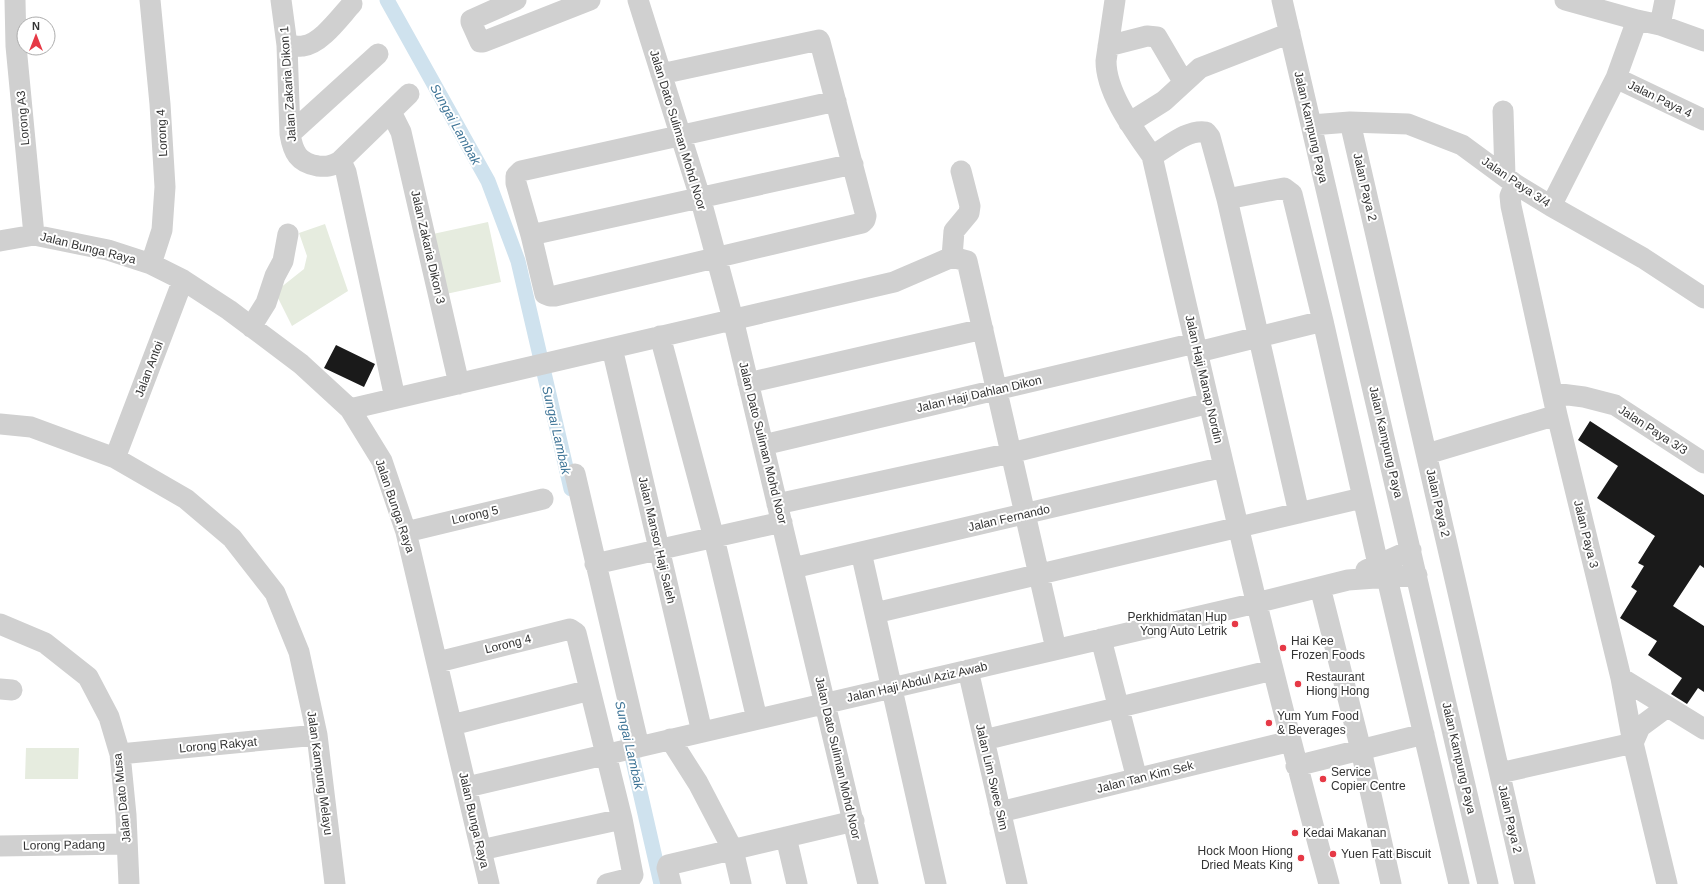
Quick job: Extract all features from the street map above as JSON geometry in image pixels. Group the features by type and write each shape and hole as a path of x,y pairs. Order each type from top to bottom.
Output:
{"street":[{"name":"Lorong A3","path":"15,0 16,46 34,235"},
{"name":"Lorong 4","path":"150,0 160,104 165,187 162,230 151,264"},
{"name":"Jalan Zakaria Dikon 1","path":"281,0 287,45 290,134 292,147 299,158 309,164 335,164"},
{"path":"516,0 471,20 480,42 590,0"},
{"path":"1115,0 1106,61 1106,71 1113,90 1129,123 1152,156 1190,134 1200,131 1206,132 1210,137 1227,199 1299,513"},
{"path":"1565,0 1660,25 1704,41"},
{"path":"1660,25 1665,0"},
{"name":"Jalan Dato Suliman Mohd Noor","path":"645,2 661,74 700,197 733,319 826,703 868,884"},
{"name":"Jalan Kampung Paya","path":"1288,2 1290,33 1417,575 1486,883"},
{"path":"287,45 303,46 316,40 334,24 352,4"},
{"path":"1551,206 1616,78 1637,20"},
{"path":"1129,123 1164,101 1200,68 1290,33"},
{"path":"1108,46 1147,36 1157,37 1184,83"},
{"path":"661,74 817,40 820,42 836,101 853,164 866,220 862,223 555,296 545,294 531,235 516,183 516,176 521,171 836,101"},
{"path":"290,134 378,54"},
{"name":"Jalan Paya 4","path":"1616,78 1704,120"},
{"path":"395,398 346,172 335,164 409,94"},
{"name":"Jalan Paya 3","path":"1503,111 1511,206 1557,415 1621,678 1633,742 1668,883"},
{"name":"Jalan Zakaria Dikon 3","path":"391,112 401,132 459,384"},
{"name":"Jalan Paya 3/4","path":"1311,125 1350,122 1408,124 1462,145 1510,180 1551,206 1643,258 1704,298"},
{"name":"Jalan Paya 2","path":"1350,122 1525,884"},
{"name":"Jalan Haji Manap Nordin","path":"1152,156 1256,603 1296,766 1329,884"},
{"path":"531,235 853,164"},
{"path":"961,171 970,206 969,213 954,231 959,259 983,329 1056,649"},
{"path":"1227,199 1284,188 1292,194 1323,321 1362,498 1383,571 1424,734 1459,884"},
{"path":"252,327 266,303 275,276 283,261 288,234"},
{"name":"Jalan Bunga Raya","path":"0,240 34,235 108,250 151,264 182,280 229,310 301,364 350,409 382,461 406,532 438,662 489,884"},
{"path":"350,409 894,282 959,259"},
{"name":"Jalan Antoi","path":"115,458 182,280"},
{"name":"Jalan Haji Dahlan Dikon","path":"763,445 997,390 1196,347 1259,337 1323,321"},
{"path":"748,383 983,329"},
{"path":"660,336 714,538 757,720"},
{"name":"Jalan Mansor Haji Saleh","path":"612,348 702,732"},
{"name":"Jalan Paya 3/3","path":"1553,393 1584,397 1615,405 1704,463"},
{"path":"595,564 714,538 780,513 1011,452 1209,403"},
{"path":"1427,454 1557,415"},
{"name":"Jalan Kampung Melayu","path":"0,424 31,427 115,458 186,499 232,538 275,593 299,652 317,735 335,884"},
{"name":"Jalan Fernando","path":"793,568 1224,468"},
{"path":"575,474 595,564 625,750 622,820 633,875 631,878 607,884"},
{"path":"875,613 1362,498"},
{"name":"Lorong 5","path":"406,532 543,499"},
{"name":"Jalan Haji Abdul Aziz Awab","path":"467,787 1256,603 1348,580 1383,571 1411,550"},
{"path":"861,552 936,884"},
{"path":"1383,571 1417,575"},
{"path":"1320,587 1361,750 1391,884"},
{"name":"Jalan Dato Musa","path":"0,624 45,642 88,678 109,717 120,754 129,884"},
{"name":"Lorong 4","path":"438,662 570,628 576,633 590,690"},
{"path":"1101,639 1137,779"},
{"name":"Jalan Lim Swee Sim","path":"968,670 1017,884"},
{"path":"984,740 1273,670"},
{"path":"1621,678 1704,729"},
{"path":"452,725 590,690 625,750"},
{"path":"1500,773 1633,742 1640,727 1667,707"},
{"path":"1296,766 1424,734"},
{"name":"Lorong Rakyat","path":"120,754 317,735"},
{"path":"670,739 698,783 733,850 741,884"},
{"name":"Jalan Tan Kim Sek","path":"1000,812 1291,741"},
{"path":"481,850 622,820"},
{"path":"671,884 667,868 668,865 854,821"},
{"path":"786,837 797,884"},
{"name":"Lorong Padang","path":"0,846 127,844"}],"shaded area":[{"path":"488,222 501,282 446,294 433,234"},
{"path":"325,224 348,291 292,326 275,292 304,269 307,256 299,233"},
{"path":"26,748 79,748 78,779 25,779"}],"building":[{"path":"336,345 375,364 364,387 324,368"},
{"path":"1590,421 1704,495 1704,568 1700,565 1673,606 1704,626 1704,692 1698,688 1687,704 1671,694 1682,678 1648,655 1657,641 1620,618 1637,591 1631,587 1644,566 1638,563 1655,536 1597,498 1618,466 1578,440"}],"waterway":[{"name":"Sungai Lambak","path":"387,0 488,181 518,261 571,489"},
{"name":"Sungai Lambak","path":"628,739 661,884"}],"place":[{"name":"Perkhidmatan Hup Yong Auto Letrik","path":"1235,624"},
{"name":"Hai Kee Frozen Foods","path":"1283,648"},
{"name":"Restaurant Hiong Hong","path":"1298,684"},
{"name":"Yum Yum Food & Beverages","path":"1269,723"},
{"name":"Service Copier Centre","path":"1323,779"},
{"name":"Kedai Makanan","path":"1295,833"},
{"name":"Yuen Fatt Biscuit","path":"1333,854"},
{"name":"Hock Moon Hiong Dried Meats King","path":"1301,858"}]}
